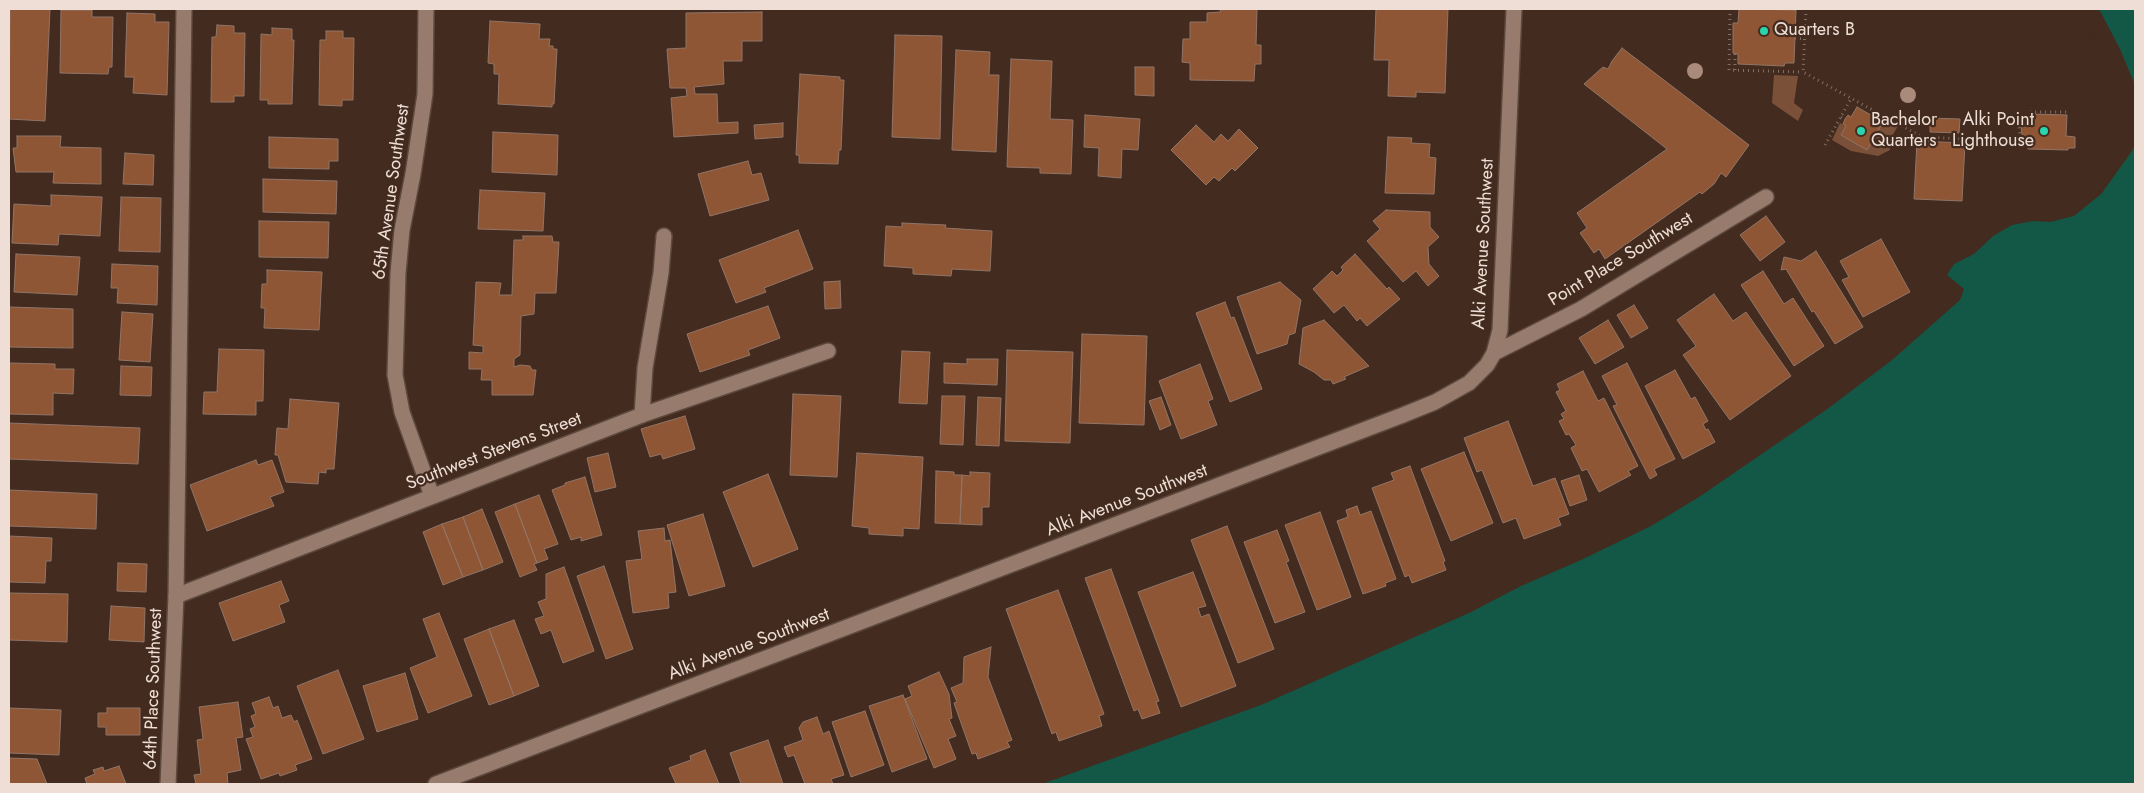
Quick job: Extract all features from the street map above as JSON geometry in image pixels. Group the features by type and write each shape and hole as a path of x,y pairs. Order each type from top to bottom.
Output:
{"street":[{"name":"64th Place Southwest","path":"168,784 176,596 184,9"},
{"name":"65th Avenue Southwest","path":"426,9 425,94 413,174 402,230 398,273 395,374 402,412 432,496"},
{"name":"Alki Avenue Southwest","path":"436,784 1435,402 1469,383 1487,365 1494,353 1500,330 1514,9"},
{"name":"Point Place Southwest","path":"1494,353 1581,309 1766,197"},
{"path":"642,415 644,368 661,273 664,236"},
{"name":"Southwest Stevens Street","path":"176,596 642,415 828,352"}],"path":[{"path":"1730,9 1729,70 1803,72 1852,97 1922,137 2026,142 2018,131 2021,123 2030,112 2067,112"},
{"path":"1803,72 1806,9"},
{"path":"1795,38 1805,39"},
{"path":"1735,54 1735,70"},
{"path":"1825,145 1852,97"},
{"path":"1841,117 1845,119"}],"shaded area":[{"path":"1774,75 1798,76 1794,103 1803,110 1798,121 1772,103"},
{"path":"1885,118 1898,126 1891,138 1890,150 1878,156 1851,151 1832,140 1840,123 1846,126 1841,135 1866,149"}],"water":[{"path":"2075,9 2135,9 2135,784 1042,784 1261,705 1469,613 1521,586 1581,560 1651,526 1699,497 1826,410 1892,360 1960,300 1964,289 1947,275 1954,264 1974,254 1993,236 2012,225 2033,221 2050,222 2074,216 2101,194 2118,170 2127,148 2128,104 2116,68"}],"pier":[{"path":"2073,9 2099,9 2120,49 2135,85 2135,144 2101,194 2089,202 2116,169 2124,148 2127,123 2123,91 2114,69"}],"building":[{"path":"10,9 50,9 45,121 9,119"},
{"path":"1221,9 1257,9 1256,45 1261,45 1261,64 1255,64 1254,81 1190,80 1190,63 1182,62 1183,39 1190,39 1190,22 1207,22 1207,13 1220,12"},
{"path":"1376,9 1448,9 1445,93 1416,92 1416,97 1388,96 1389,60 1374,60"},
{"name":"Quarters B","path":"1739,9 1796,10 1794,63 1785,63 1784,66 1738,64 1738,54 1733,53 1733,23 1738,23"},
{"path":"61,10 92,10 92,17 113,17 112,67 109,67 108,74 60,73"},
{"path":"762,12 762,41 742,41 742,61 723,61 724,84 694,87 695,94 717,94 718,123 738,122 738,133 674,137 671,98 687,96 686,88 670,88 667,49 686,48 686,13"},
{"path":"127,13 155,14 155,22 169,22 167,95 133,93 134,77 125,77"},
{"path":"490,21 540,24 539,39 550,39 549,46 557,49 554,104 552,104 552,107 498,104 499,74 494,74 494,64 488,63"},
{"path":"217,25 234,26 234,33 245,33 244,96 234,96 234,102 211,102 212,37 216,37"},
{"path":"272,28 292,29 292,40 294,40 292,104 268,104 268,100 260,100 261,34 272,35"},
{"path":"326,31 343,31 343,38 354,38 353,100 342,100 342,106 319,105 320,40 326,40"},
{"path":"895,35 942,36 940,139 892,137"},
{"path":"1622,48 1749,145 1726,177 1721,173 1714,184 1702,194 1700,192 1605,259 1599,249 1594,253 1580,233 1587,228 1577,213 1667,149 1584,84 1603,67 1608,69"},
{"path":"956,50 990,52 989,75 999,75 996,152 952,150"},
{"path":"1011,59 1052,61 1050,119 1073,120 1071,174 1040,173 1040,168 1007,167"},
{"path":"1135,67 1154,67 1154,96 1135,95"},
{"path":"800,74 840,77 840,80 844,80 841,150 839,150 838,164 799,163 799,155 796,155"},
{"name":"Bachelor Quarters","path":"1857,107 1883,122 1867,150 1841,135 1846,126 1843,124 1845,119 1848,115 1851,117"},
{"name":"Alki Point Lighthouse","path":"2031,114 2067,115 2066,136 2075,137 2075,148 2068,148 2068,150 2028,149 2028,138 2022,135 2021,127 2026,122 2030,122"},
{"path":"1085,115 1140,119 1138,150 1122,149 1121,178 1098,176 1099,148 1084,147"},
{"path":"1930,118 1960,119 1959,133 1930,132"},
{"path":"783,123 783,137 755,139 754,125"},
{"path":"1196,125 1214,142 1221,134 1228,141 1239,129 1258,148 1235,171 1232,168 1219,181 1214,177 1206,185 1171,150"},
{"path":"493,132 558,135 557,175 492,172"},
{"path":"17,136 61,136 60,147 101,148 101,184 53,183 54,172 16,172 13,148 17,148"},
{"path":"269,137 338,139 338,161 329,161 329,169 269,168"},
{"path":"1388,137 1412,138 1411,143 1430,144 1429,157 1436,158 1434,194 1385,193"},
{"path":"1917,141 1965,143 1962,201 1914,199"},
{"path":"125,153 154,155 153,185 123,184"},
{"path":"748,161 752,175 761,173 769,200 710,216 698,174"},
{"path":"263,179 337,181 336,214 263,212"},
{"path":"480,190 545,193 543,231 478,229"},
{"path":"51,195 102,197 100,236 59,234 58,245 12,243 14,204 51,206"},
{"path":"121,197 161,198 160,252 119,251"},
{"path":"1386,210 1430,212 1430,227 1439,237 1428,247 1429,264 1439,276 1428,286 1416,271 1403,282 1367,241 1380,229 1373,221"},
{"path":"1766,216 1785,242 1760,261 1740,235"},
{"path":"259,221 329,222 328,258 259,257"},
{"path":"902,223 946,225 945,228 992,231 990,271 952,269 951,276 913,274 913,268 884,266 886,226 902,227"},
{"path":"798,230 813,269 764,288 766,292 736,303 719,260"},
{"path":"523,236 552,236 553,242 559,242 556,293 535,293 534,314 521,316 520,355 514,359 514,367 520,365 530,366 532,370 536,370 533,395 492,395 492,380 481,380 482,369 469,369 469,352 483,353 483,346 473,345 476,282 501,283 499,295 512,295 514,240 523,240"},
{"path":"1881,239 1910,292 1863,317 1842,280 1849,277 1840,261"},
{"path":"1816,251 1863,327 1835,344 1814,311 1812,312 1786,269 1781,270 1784,257 1801,261"},
{"path":"16,254 80,257 77,295 14,292"},
{"path":"1355,254 1387,289 1389,287 1400,299 1367,326 1360,318 1357,321 1344,305 1334,313 1313,289 1332,271 1337,276 1343,270 1341,267"},
{"path":"112,264 158,266 157,305 117,303 118,288 111,288"},
{"path":"267,270 322,272 319,330 264,328 265,308 261,308 262,284 267,284"},
{"path":"1763,271 1784,304 1793,298 1824,346 1794,366 1741,285"},
{"path":"840,281 841,308 825,309 824,282"},
{"path":"1280,282 1301,300 1295,333 1289,335 1287,344 1257,354 1237,297"},
{"path":"1714,294 1733,321 1746,312 1791,376 1730,420 1683,355 1696,346 1677,320"},
{"path":"1225,302 1231,318 1234,317 1262,389 1230,402 1196,313"},
{"path":"1634,305 1648,328 1631,338 1617,315"},
{"path":"768,306 780,338 748,350 750,355 700,372 687,334"},
{"path":"9,307 73,309 73,348 9,347"},
{"path":"122,312 153,314 150,362 119,360"},
{"path":"1324,320 1369,366 1333,384 1331,380 1324,380 1299,364 1303,328"},
{"path":"1608,320 1624,347 1595,364 1579,338"},
{"path":"1082,334 1147,336 1144,425 1079,423"},
{"path":"219,349 264,350 263,401 256,401 256,415 203,414 204,392 217,392"},
{"path":"1007,350 1073,352 1070,443 1005,441"},
{"path":"902,351 930,352 927,404 899,403"},
{"path":"967,359 998,359 997,385 944,383 944,363 967,364"},
{"path":"9,363 55,364 55,369 74,369 73,394 53,393 53,415 9,414"},
{"path":"1627,363 1675,459 1654,469 1657,475 1650,479 1613,406 1617,405 1602,376"},
{"path":"1200,364 1213,399 1208,401 1217,425 1181,439 1159,381"},
{"path":"121,366 152,367 151,396 120,395"},
{"path":"1675,370 1691,399 1695,397 1708,421 1703,424 1715,442 1683,459 1645,386"},
{"path":"1583,371 1598,401 1604,398 1638,466 1628,471 1631,475 1599,492 1587,469 1582,471 1571,448 1576,445 1569,434 1566,435 1559,421 1564,419 1561,414 1566,411 1556,392 1560,390 1557,384"},
{"path":"793,394 841,396 837,477 790,475"},
{"path":"942,396 965,396 963,445 940,444"},
{"path":"978,397 1001,398 999,446 976,445"},
{"path":"1161,397 1171,425 1160,430 1149,401"},
{"path":"290,399 339,403 334,469 326,469 326,473 319,472 318,484 286,482 278,455 275,455 277,428 288,429"},
{"path":"685,416 695,449 663,459 661,454 650,457 641,429"},
{"path":"1508,421 1533,486 1555,478 1569,514 1558,518 1561,525 1524,539 1516,518 1503,523 1482,470 1477,472 1464,438"},
{"path":"9,423 140,428 138,464 9,459"},
{"path":"1464,452 1493,523 1451,541 1421,469"},
{"path":"608,453 616,487 595,492 587,458"},
{"path":"857,453 923,457 919,529 903,528 903,536 869,534 869,528 852,526"},
{"path":"256,460 258,465 272,460 284,492 270,497 274,506 207,531 190,485"},
{"path":"1410,466 1445,561 1443,562 1446,570 1412,583 1409,575 1405,577 1372,488 1394,480 1391,473"},
{"path":"936,471 954,472 954,475 962,475 960,524 935,523"},
{"path":"970,472 990,473 989,507 982,507 982,525 960,524 962,475 970,476"},
{"path":"768,474 798,549 753,567 723,492"},
{"path":"1579,475 1587,500 1570,506 1561,481"},
{"path":"585,477 602,535 581,541 581,537 571,540 552,490 565,485 565,483"},
{"path":"9,490 97,494 96,529 9,526"},
{"path":"539,495 558,544 544,549 548,559 537,563 515,504"},
{"path":"515,504 537,563 534,564 537,570 520,577 495,512"},
{"path":"1357,506 1360,515 1371,511 1396,579 1385,583 1386,586 1363,594 1337,521 1348,517 1346,510"},
{"path":"482,509 503,562 483,570 463,517"},
{"path":"1320,512 1351,597 1317,610 1285,525"},
{"path":"703,514 725,586 689,596 667,525"},
{"path":"463,517 483,570 463,577 442,524"},
{"path":"442,524 463,577 443,585 423,532"},
{"path":"1227,526 1274,649 1238,663 1191,540"},
{"path":"664,528 665,541 670,540 676,592 668,593 669,608 633,613 626,561 642,559 638,531"},
{"path":"1277,530 1289,561 1286,562 1305,612 1275,623 1244,542"},
{"path":"9,536 52,538 51,561 46,561 45,583 9,582"},
{"path":"118,563 147,564 146,592 117,591"},
{"path":"604,566 633,649 606,659 577,576"},
{"path":"564,567 594,651 563,663 551,630 541,634 535,619 544,616 538,602 546,599 546,574"},
{"path":"1111,569 1159,701 1156,702 1160,713 1142,719 1138,709 1134,711 1085,578"},
{"path":"1193,572 1206,606 1198,608 1201,617 1209,614 1236,686 1181,707 1138,592"},
{"path":"281,581 289,601 279,605 285,622 233,641 219,603"},
{"path":"1058,590 1104,714 1099,716 1102,726 1059,741 1056,732 1052,734 1006,609"},
{"path":"9,593 68,594 67,642 9,640"},
{"path":"111,606 145,608 144,642 109,640"},
{"path":"439,613 472,696 428,713 410,668 437,657 423,619"},
{"path":"514,620 539,686 514,696 489,629"},
{"path":"489,629 514,696 489,705 464,639"},
{"path":"991,647 988,677 1012,740 1007,742 1010,747 978,759 976,753 972,754 954,703 957,702 951,688 963,683 964,657"},
{"path":"338,670 364,739 323,754 297,686"},
{"path":"939,672 949,694 952,718 949,719 956,736 948,739 956,759 934,768 905,699 912,696 908,686"},
{"path":"405,673 418,719 377,732 363,686"},
{"path":"903,695 927,759 892,772 869,706"},
{"path":"269,697 273,708 278,706 282,718 291,715 294,722 297,720 312,759 295,765 297,770 280,776 279,773 261,779 246,739 253,737 250,729 255,727 251,716 256,714 252,703"},
{"path":"238,702 243,737 236,738 241,770 227,773 228,784 196,784 194,775 201,774 197,740 203,739 199,707"},
{"path":"9,708 61,710 59,755 9,753"},
{"path":"107,708 140,708 140,735 106,735 106,727 98,727 98,713 107,713"},
{"path":"865,711 884,765 851,777 832,722"},
{"path":"817,717 823,734 829,731 844,775 831,779 833,784 805,784 794,755 788,757 784,747 803,740 799,728 803,722"},
{"path":"768,740 783,784 741,784 730,753"},
{"path":"705,750 719,784 676,784 669,768 691,760 690,756"},
{"path":"9,758 37,759 47,784 9,784"},
{"path":"119,766 126,784 87,784 85,778 95,774 93,770 103,767 104,771"}],"place":[{"name":"Quarters B","path":"1764,31"},
{"name":"Bachelor Quarters","path":"1861,131"},
{"name":"Alki Point Lighthouse","path":"2044,131"}]}
